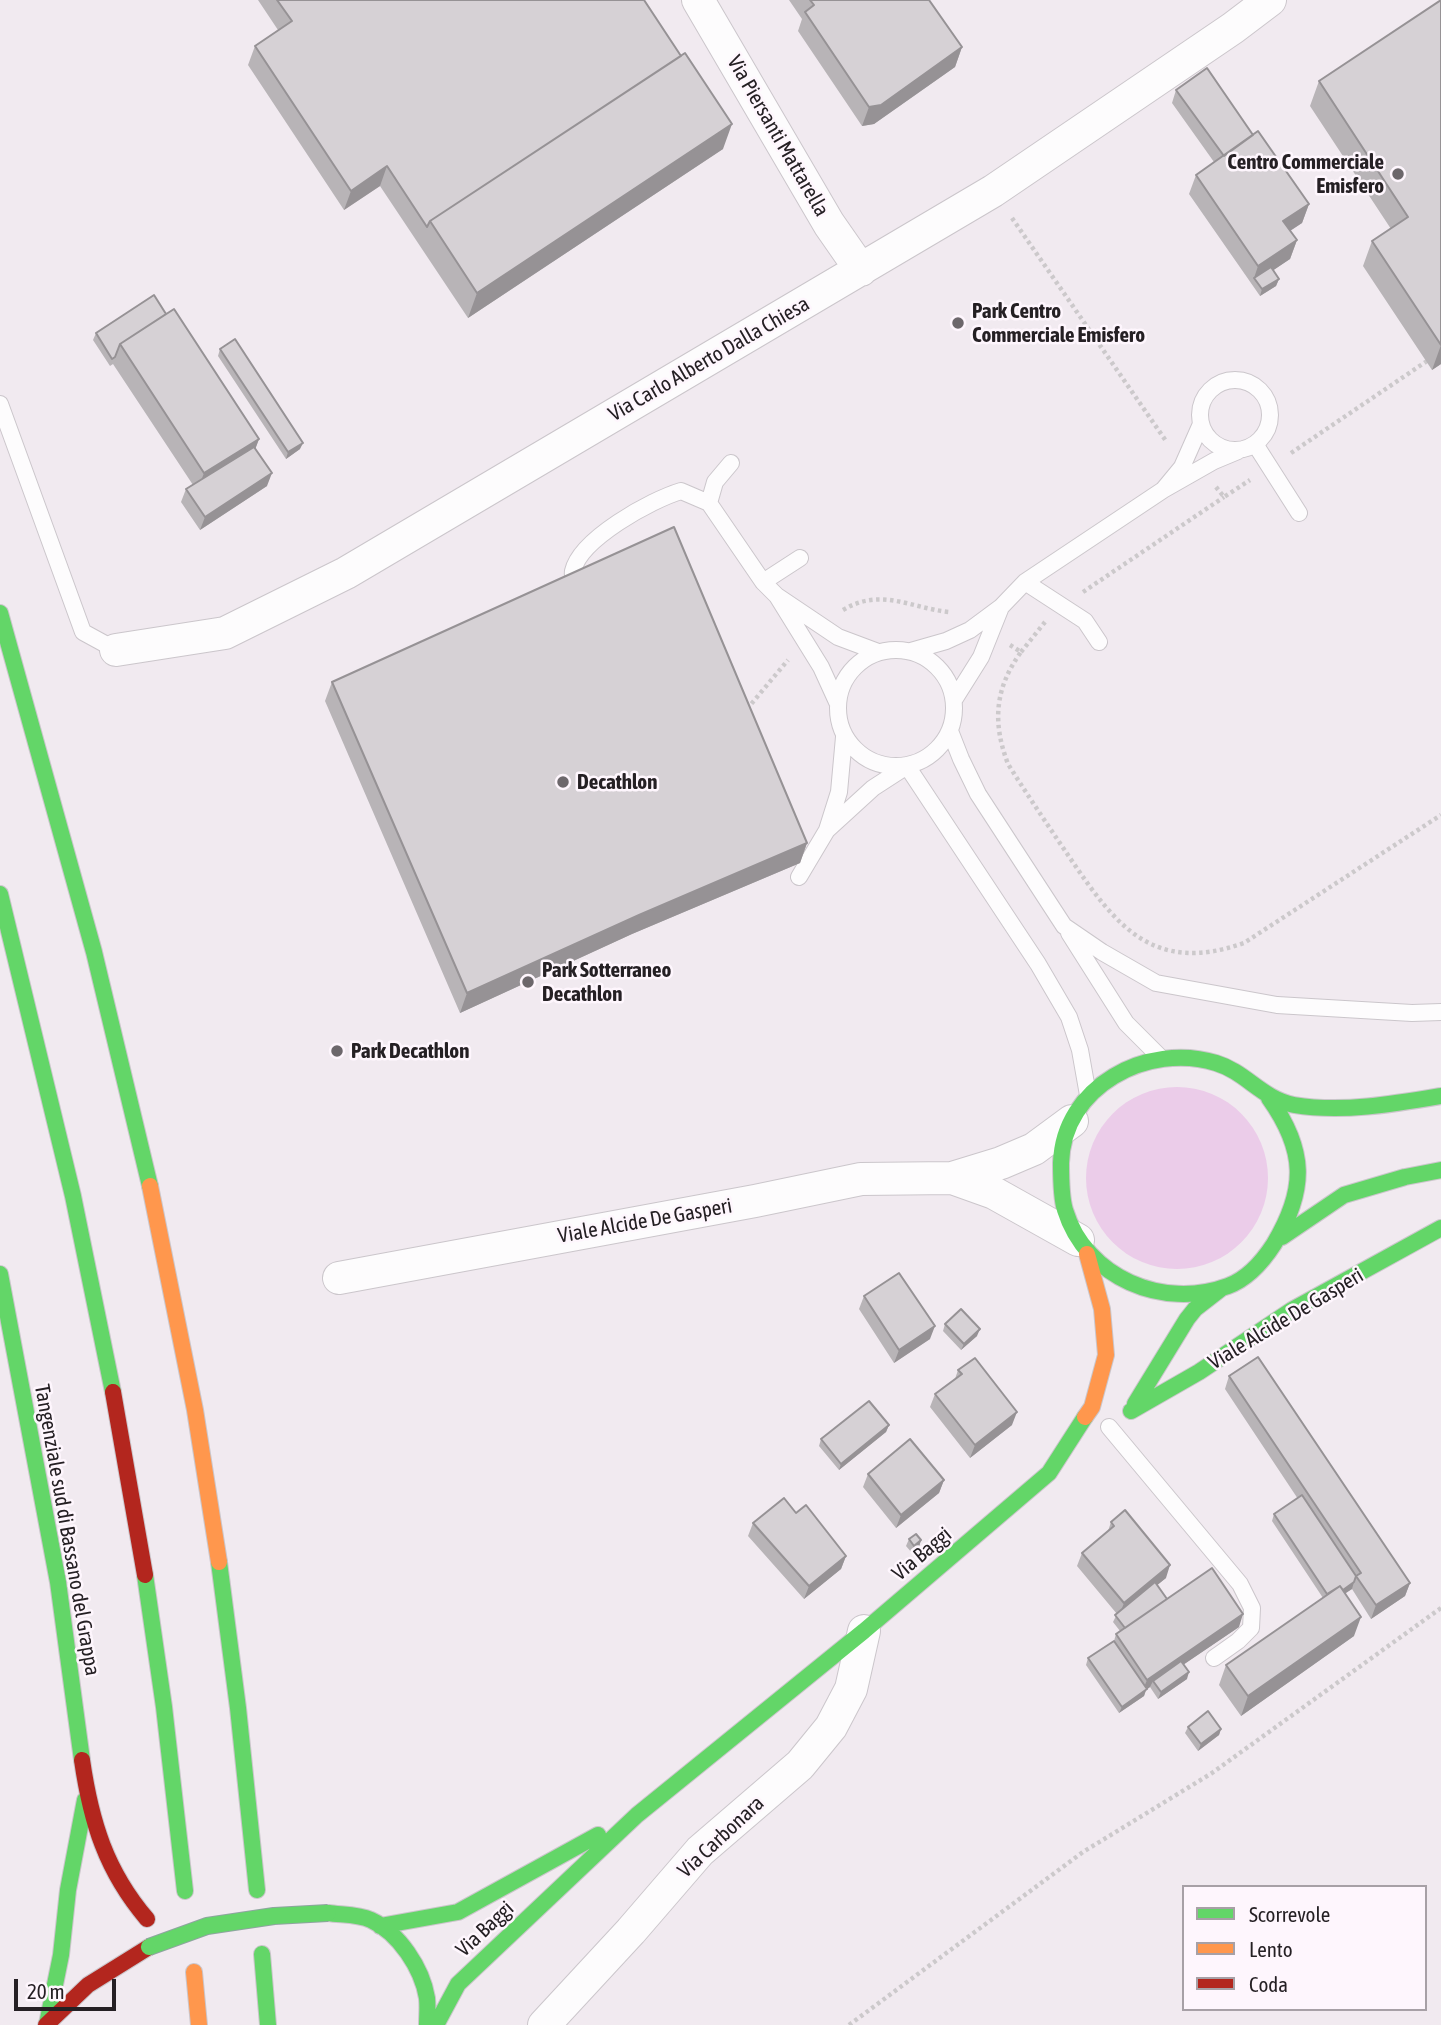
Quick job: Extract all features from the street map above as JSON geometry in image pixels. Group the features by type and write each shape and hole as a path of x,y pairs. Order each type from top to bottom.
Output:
{"main road":[{"path":"0,613 77,883 150,1185 213,1523 242,1738 257,1890"},
{"path":"0,894 59,1133 102,1334 134,1513 164,1706 185,1891"},
{"name":"Viale Alcide De Gasperi","path":"1131,1411 1152,1380 1182,1325 1196,1308 1266,1259 1282,1237 1296,1203 1298,1166 1289,1129 1269,1098 1238,1072 1201,1058 1161,1058 1134,1065 1109,1079 1080,1109 1062,1150 1059,1181 1065,1212 1083,1247 1110,1274 1135,1288 1173,1295 1193,1295 1222,1289"},
{"name":"Viale Alcide De Gasperi","path":"1269,1098 1304,1106 1356,1105 1441,1096"},
{"name":"Viale Alcide De Gasperi","path":"1282,1237 1344,1195 1405,1177 1441,1170"},
{"name":"Viale Alcide De Gasperi","path":"1049,1473 1131,1411 1199,1372 1292,1310 1441,1228"},
{"name":"Via Baggi","path":"436,2025 458,1984 637,1815 864,1631 1049,1473 1092,1407 1106,1355 1102,1309 1083,1247"},
{"name":"Tangenziale sud di Bassano del Grappa","path":"0,1274 63,1612 86,1795 116,1879 130,1902 147,1919 176,1926 206,1926 274,1916 328,1913 369,1919 402,1947 418,1970 427,1998 427,2025"},
{"name":"Tangenziale sud di Bassano del Grappa","path":"47,2025 61,1955 68,1890 86,1795"},
{"name":"Via Baggi","path":"380,1926 458,1912 549,1860 637,1815"},
{"name":"Tangenziale sud di Bassano del Grappa","path":"47,2025 89,1984 149,1947 206,1926"},
{"path":"262,1954 268,2025"},
{"path":"194,1972 200,2025"}],"street":[{"name":"Via Piersanti Mattarella","path":"698,0 829,224 861,270"},
{"name":"Via Carlo Alberto Dalla Chiesa","path":"116,650 225,633 346,573 993,191 1270,0"},
{"name":"Viale Alcide De Gasperi","path":"339,1278 861,1179 952,1178 1001,1163 1034,1149 1080,1109"},
{"name":"Viale Alcide De Gasperi","path":"952,1178 994,1193 1083,1247"},
{"name":"Via Carbonara","path":"544,2025 700,1851 800,1765 823,1737 851,1689 864,1631"}],"lane":[{"path":"911,651 946,641 970,630 1001,607 1025,582 1163,490 1214,461 1250,446 1268,428 1269,408 1266,397 1250,383 1230,380 1209,391 1200,412 1201,424 1182,467 1163,490"},
{"path":"0,404 83,632 116,650"},
{"path":"1201,424 1213,442 1223,448 1250,446"},
{"path":"1250,446 1299,513"},
{"path":"709,503 715,482 731,463"},
{"path":"575,587 573,572 589,544 657,498 681,491 709,503 776,596 821,667 837,702"},
{"path":"764,582 800,558"},
{"path":"1025,582 1085,621 1099,642"},
{"path":"776,596 838,637 878,652"},
{"path":"954,700 981,657 1001,607"},
{"path":"799,877 827,830 839,792 844,737 838,720 837,702 849,671 862,659 894,649 911,651 926,658 940,669 949,684 954,700 950,731 933,754 907,766 873,788 827,830"},
{"path":"950,731 978,793 1126,1023 1161,1058"},
{"path":"844,737 882,765 907,766"},
{"path":"907,766 1038,964 1069,1017 1080,1050 1080,1109"},
{"path":"1064,926 1156,983 1277,1004 1412,1013 1441,1012"},
{"path":"1099,1435 1240,1584 1252,1608 1251,1628 1214,1658"}],"path":[{"path":"993,191 1169,444"},
{"path":"1286,457 1426,362"},
{"path":"1075,597 1257,475"},
{"path":"1208,478 1224,496"},
{"path":"834,616 849,607 879,598 957,612"},
{"path":"1051,617 1011,666 999,699 1000,743 1008,764 1104,907 1121,926 1153,946 1178,952 1201,952 1224,950 1244,943 1441,815"},
{"path":"1001,639 1021,652"},
{"path":"747,709 793,655"},
{"path":"742,699 752,721"},
{"path":"849,2025 1083,1852 1213,1773 1441,1608"}],"shaded area":[{"path":"1177,1087 1212,1094 1228,1102 1241,1114 1253,1127 1261,1143 1268,1178 1261,1213 1253,1229 1241,1242 1228,1254 1212,1262 1177,1269 1142,1262 1126,1254 1113,1242 1101,1229 1093,1213 1086,1178 1093,1143 1101,1127 1113,1114 1126,1102 1142,1094"}],"building":[{"path":"277,0 644,0 681,56 430,221 427,227 387,166 351,191 255,46 292,21"},
{"path":"810,0 929,0 962,47 881,105 869,107 805,12 814,5"},
{"name":"Centro Commerciale Emisfero","path":"1441,0 1441,345 1372,241 1408,217 1319,81"},
{"path":"685,53 732,124 477,293 430,221"},
{"path":"1207,68 1253,135 1224,156 1176,90"},
{"path":"1258,131 1309,204 1283,221 1297,240 1258,266 1196,175"},
{"path":"1271,267 1279,279 1262,289 1254,278"},
{"path":"154,295 166,314 120,344 112,359 96,333"},
{"path":"174,309 259,439 204,473 120,344"},
{"path":"235,339 303,443 288,452 220,349"},
{"path":"254,447 272,473 205,517 186,489"},
{"name":"Decathlon","path":"674,527 807,843 467,993 332,682"},
{"path":"899,1273 935,1326 899,1350 864,1296"},
{"path":"961,1309 980,1329 964,1344 945,1324"},
{"path":"1258,1357 1410,1583 1376,1605 1356,1576 1361,1573 1229,1376"},
{"path":"975,1358 1017,1412 975,1445 935,1394 962,1374 958,1370"},
{"path":"869,1401 889,1425 841,1464 821,1439"},
{"path":"910,1439 944,1480 901,1515 868,1474"},
{"path":"1302,1495 1356,1576 1354,1582 1343,1590 1340,1586 1327,1594 1274,1514"},
{"path":"784,1498 796,1513 806,1505 846,1556 809,1586 753,1523"},
{"path":"1125,1510 1170,1565 1124,1603 1082,1553 1114,1526 1111,1522"},
{"path":"916,1534 921,1540 914,1546 909,1539"},
{"path":"1212,1568 1243,1614 1147,1680 1116,1634"},
{"path":"1155,1582 1167,1599 1125,1628 1115,1615"},
{"path":"1340,1586 1361,1617 1248,1696 1226,1665"},
{"path":"1114,1641 1147,1689 1122,1707 1088,1658"},
{"path":"1181,1661 1189,1672 1161,1692 1153,1681"},
{"path":"1208,1711 1221,1729 1201,1744 1188,1727"}],"traffic: fast":[{"path":"0,613 94,952 150,1186"},
{"path":"0,894 73,1196 113,1392"},
{"path":"1269,1098 1290,1135 1296,1153 1297,1187 1285,1224 1274,1244 1248,1274 1228,1286 1178,1294 1153,1290 1130,1282 1109,1270 1090,1254 1075,1234 1065,1210 1061,1163 1065,1136 1076,1112 1093,1092 1114,1076 1138,1065 1163,1059 1190,1058 1216,1063 1283,1102 1312,1107 1368,1106 1441,1096"},
{"path":"1282,1237 1344,1195 1405,1177 1441,1170"},
{"path":"1131,1411 1199,1372 1292,1310 1441,1228"},
{"path":"0,1274 58,1582 82,1760"},
{"path":"1135,1404 1187,1319 1195,1309 1222,1288"},
{"path":"436,2025 458,1984 637,1815 864,1631 1049,1473 1085,1417"},
{"path":"219,1562 257,1890"},
{"path":"145,1575 164,1707 185,1891"},
{"path":"47,2024 61,1955 68,1890 85,1800"},
{"path":"380,1926 458,1912 598,1835"},
{"path":"328,1913 371,1920 400,1942 420,1975 424,1987 427,2025"},
{"path":"149,1947 207,1926 274,1916 328,1913"},
{"path":"262,1954 268,2025"}],"traffic: slow":[{"path":"150,1186 195,1410 219,1562"},
{"path":"1085,1417 1092,1407 1106,1355 1102,1309 1087,1254"},
{"path":"194,1972 199,2025"}],"traffic: jam":[{"path":"113,1392 145,1575"},
{"path":"82,1760 90,1804 102,1845 121,1883 147,1919"},
{"path":"46,2025 88,1985 149,1947"}],"place":[{"name":"Centro Commerciale Emisfero","path":"1398,174"},
{"name":"Park Centro Commerciale Emisfero","path":"958,323"},
{"name":"Decathlon","path":"563,782"},
{"name":"Park Sotterraneo Decathlon","path":"528,982"},
{"name":"Park Decathlon","path":"337,1051"}]}
